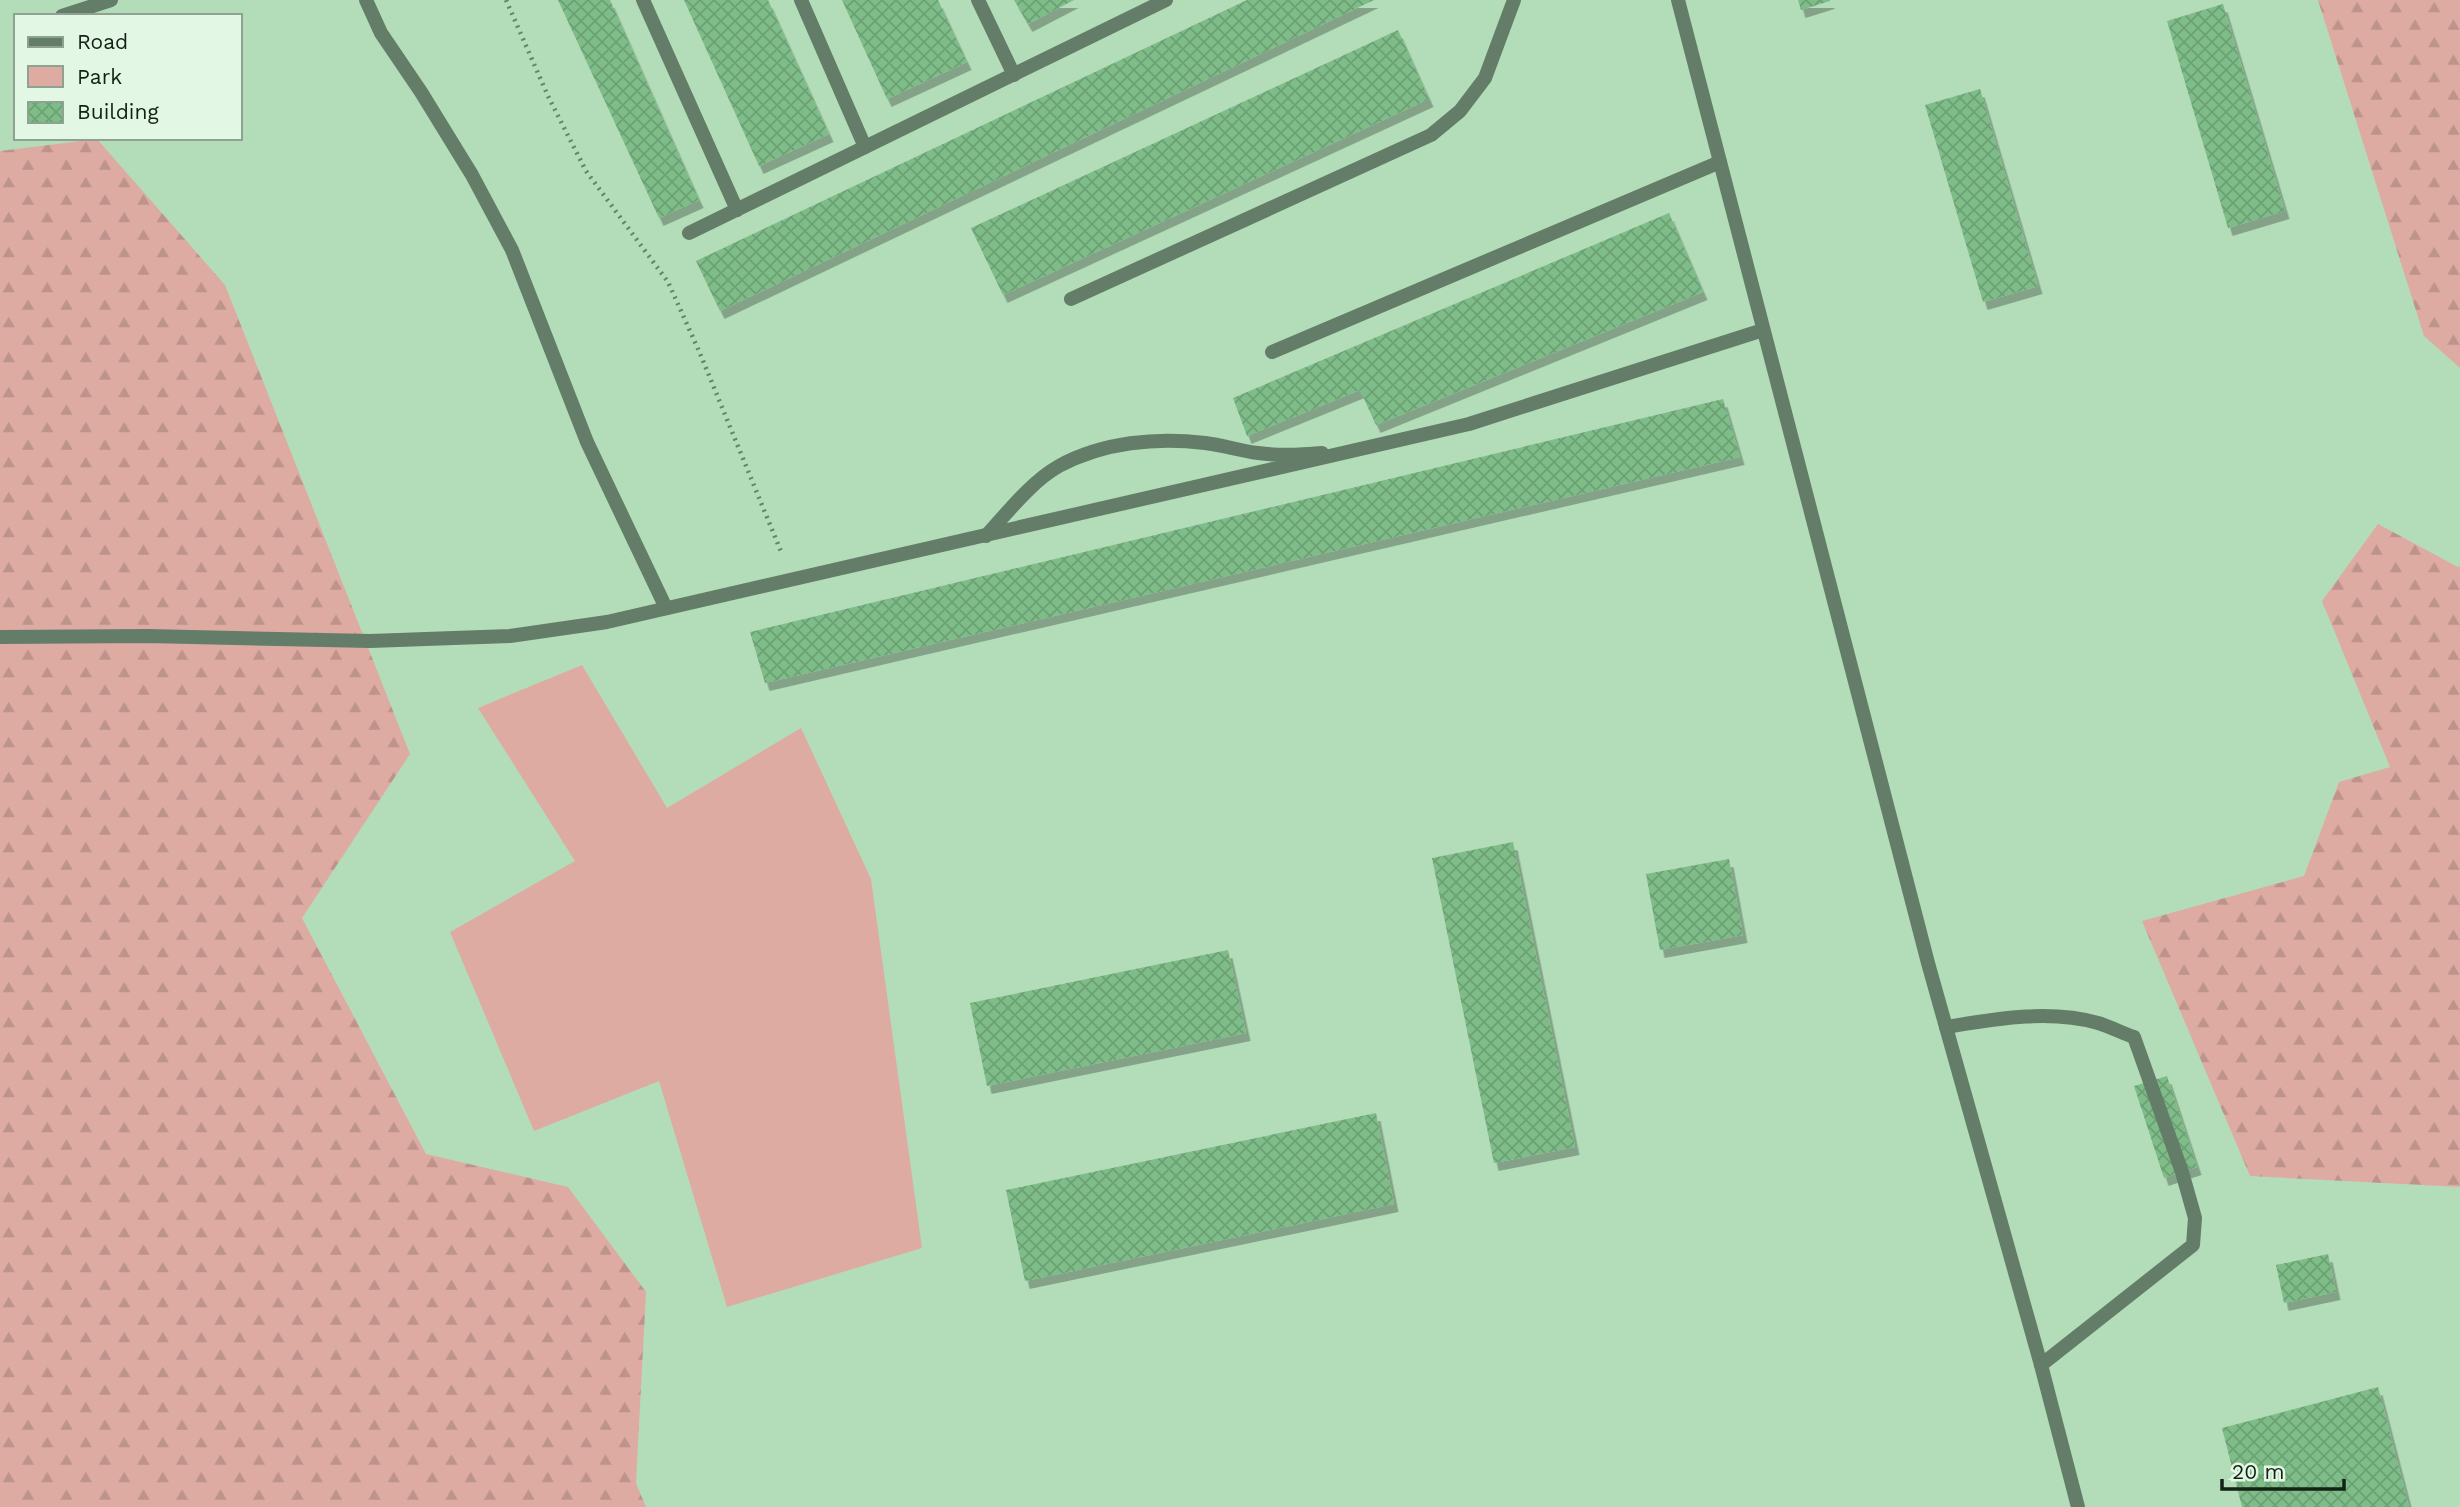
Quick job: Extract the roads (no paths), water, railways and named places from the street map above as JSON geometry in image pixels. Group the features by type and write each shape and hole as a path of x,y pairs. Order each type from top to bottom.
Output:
{"street":[{"path":"68,14 111,0"},
{"path":"366,0 381,33 472,175 512,250 587,442 666,608"},
{"path":"643,0 737,210"},
{"path":"801,0 865,148"},
{"path":"978,0 1014,75"},
{"path":"689,233 1166,0"},
{"path":"1071,299 1431,135 1460,111 1485,78 1514,0"},
{"path":"1678,0 1946,1027 2078,1507"},
{"path":"1272,352 1720,162"},
{"path":"0,637 148,636 370,641 510,636 607,622 1469,424 1763,330"},
{"path":"986,536 1023,496 1058,466 1096,451 1153,440 1206,443 1257,453 1292,456 1358,450"},
{"path":"1946,1027 1998,1019 2048,1016 2097,1023 2134,1037 2185,1183 2194,1218 2193,1245 2041,1365"}]}
